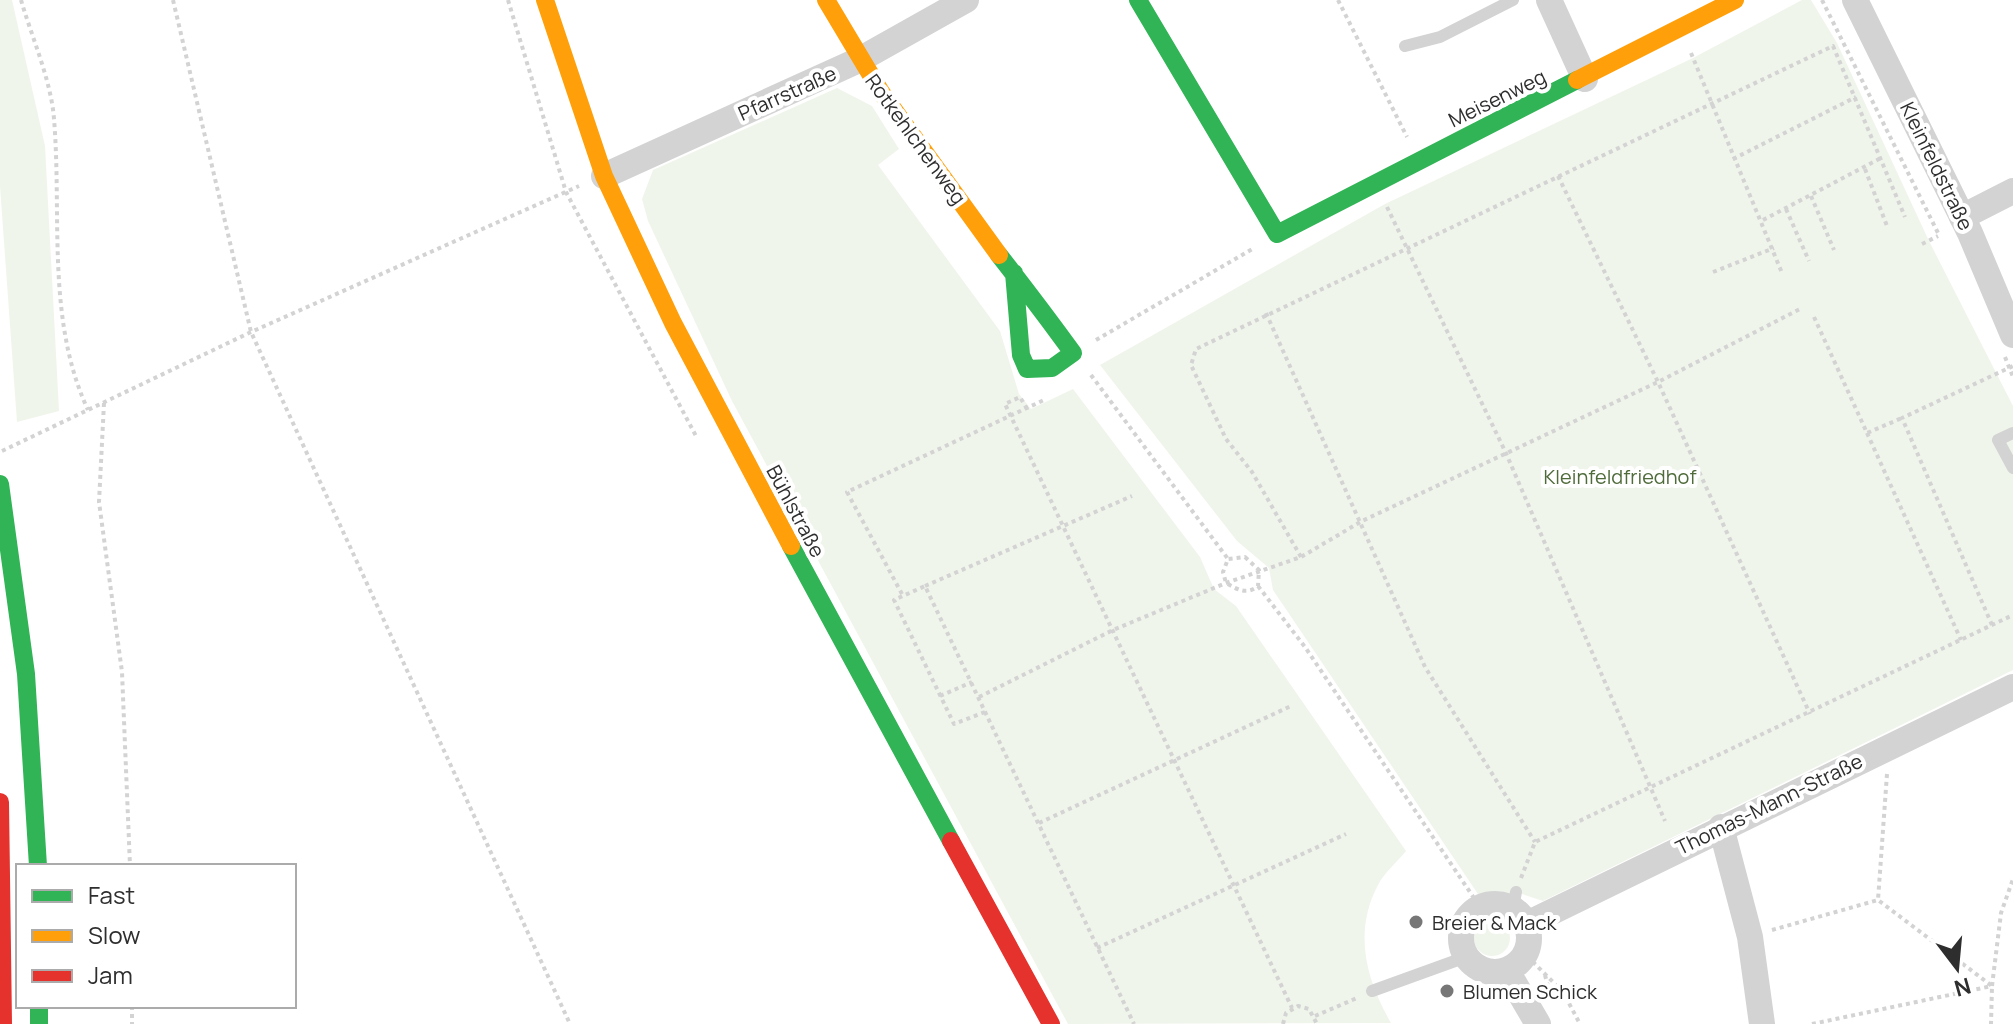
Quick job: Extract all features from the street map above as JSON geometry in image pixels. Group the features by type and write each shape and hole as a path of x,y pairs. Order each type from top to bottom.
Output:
{"main road":[{"name":"Bühlstraße","path":"545,0 604,176 732,438 1051,1024"},
{"name":"Rotkehlchenweg","path":"826,0 859,60 1081,369"},
{"path":"1138,0 1277,234"},
{"name":"Meisenweg","path":"1277,234 1735,0"},
{"path":"1014,273 1021,355 1027,369 1081,369"},
{"path":"0,484 27,680 38,864"},
{"path":"0,802 3,1024"}],"street":[{"name":"Pfarrstraße","path":"604,176 859,60 966,0"},
{"path":"1549,0 1585,79"},
{"name":"Kleinfeldstraße","path":"1855,0 1962,217 2013,335"},
{"path":"1962,217 2013,191"},
{"name":"Thomas-Mann-Straße","path":"1519,908 1721,827 2013,687"},
{"path":"1721,827 1750,937 1762,1024"},
{"path":"1502,904 1519,908 1529,944 1516,963 1484,971 1466,957 1461,930 1464,922 1480,907 1502,904"},
{"path":"1516,963 1538,1024"}],"lane":[{"path":"1405,46 1440,37 1513,0"},
{"path":"2013,433 1998,440 2013,468"},
{"path":"1372,991 1466,957"}],"path":[{"path":"21,0 54,115 63,334 74,380 88,410"},
{"path":"173,0 251,332 570,1024"},
{"path":"0,452 251,332 566,192 508,0"},
{"path":"1338,0 1418,161"},
{"path":"1822,0 1939,235"},
{"path":"1301,557 1252,472 1226,439 1191,365 1196,349 1266,313 1833,46 1905,217"},
{"path":"1693,58 1733,159 1763,220 1782,273"},
{"path":"1733,159 1856,97"},
{"path":"1763,220 1881,158"},
{"path":"1865,169 1887,226"},
{"path":"1558,176 1658,382 1810,714"},
{"path":"1811,196 1833,247"},
{"path":"1385,204 1505,451 1665,821"},
{"path":"1786,209 1808,259"},
{"path":"1228,559 1081,369 1277,234"},
{"path":"1713,272 1774,248"},
{"path":"979,697 1113,630 1259,570 1301,557 1362,521 1505,451 1658,382 1800,309"},
{"path":"1266,313 1425,667 1535,842 1519,908"},
{"path":"1814,317 1961,640"},
{"path":"1867,433 2013,366"},
{"path":"902,594 847,492 1051,396"},
{"path":"1027,409 1020,397 1005,404 1292,1008"},
{"path":"104,403 99,502 122,672 130,864"},
{"path":"1902,418 1992,625"},
{"path":"985,712 954,724 894,600 1132,496"},
{"path":"1228,559 1245,557 1259,570"},
{"path":"1228,559 1223,572 1226,583 1239,591 1252,591 1258,586"},
{"path":"1259,570 1258,586 1305,647 1480,907"},
{"path":"925,586 1134,1024"},
{"path":"1535,842 2013,615"},
{"path":"940,696 972,682"},
{"path":"1038,824 1291,706"},
{"path":"1878,900 1890,744"},
{"path":"1097,948 1346,834"},
{"path":"1991,1024 1992,986 2001,913 2013,879"},
{"path":"1750,937 1878,900"},
{"path":"1878,900 1992,986"},
{"path":"1516,963 1563,992 1580,1024"},
{"path":"1812,1024 1992,986"},
{"path":"1315,1016 1372,991"},
{"path":"1283,1024 1286,1013 1292,1008 1304,1006 1315,1016 1317,1024"}],"green space":[{"path":"0,0 12,0 45,146 59,411 17,422 0,186"},
{"name":"Kleinfeldfriedhof","path":"1802,0 1811,0 1837,43 1929,241 2013,406 2013,670 1543,901 1516,892 1482,900 1273,590 1269,568 1237,541 1100,365 1385,204 1693,58"},
{"path":"837,88 872,106 899,149 878,165 1000,331 1019,394 1031,409 1073,389 1200,557 1214,589 1236,606 1406,851 1381,881 1366,920 1369,973 1391,1023 1068,1024 732,401 648,221 642,199 653,170"},
{"path":"1492,920 1505,925 1510,938 1505,951 1492,956 1479,951 1474,938 1479,925"}],"traffic: fast":[{"path":"1138,0 1277,234 1577,80"},
{"path":"999,255 1008,267 1018,279 1073,353 1052,368 1027,369 1021,355 1014,273"},
{"path":"0,484 26,674 38,864"},
{"path":"791,546 951,841"},
{"path":"39,1008 39,1024"}],"traffic: slow":[{"path":"545,0 604,176 673,323 791,546"},
{"path":"826,0 881,92 999,255"},
{"path":"1577,80 1735,0"}],"traffic: jam":[{"path":"0,802 3,1024"},
{"path":"951,841 1051,1024"}],"place":[{"name":"Breier & Mack","path":"1416,922"},
{"name":"Blumen Schick","path":"1447,991"}]}
